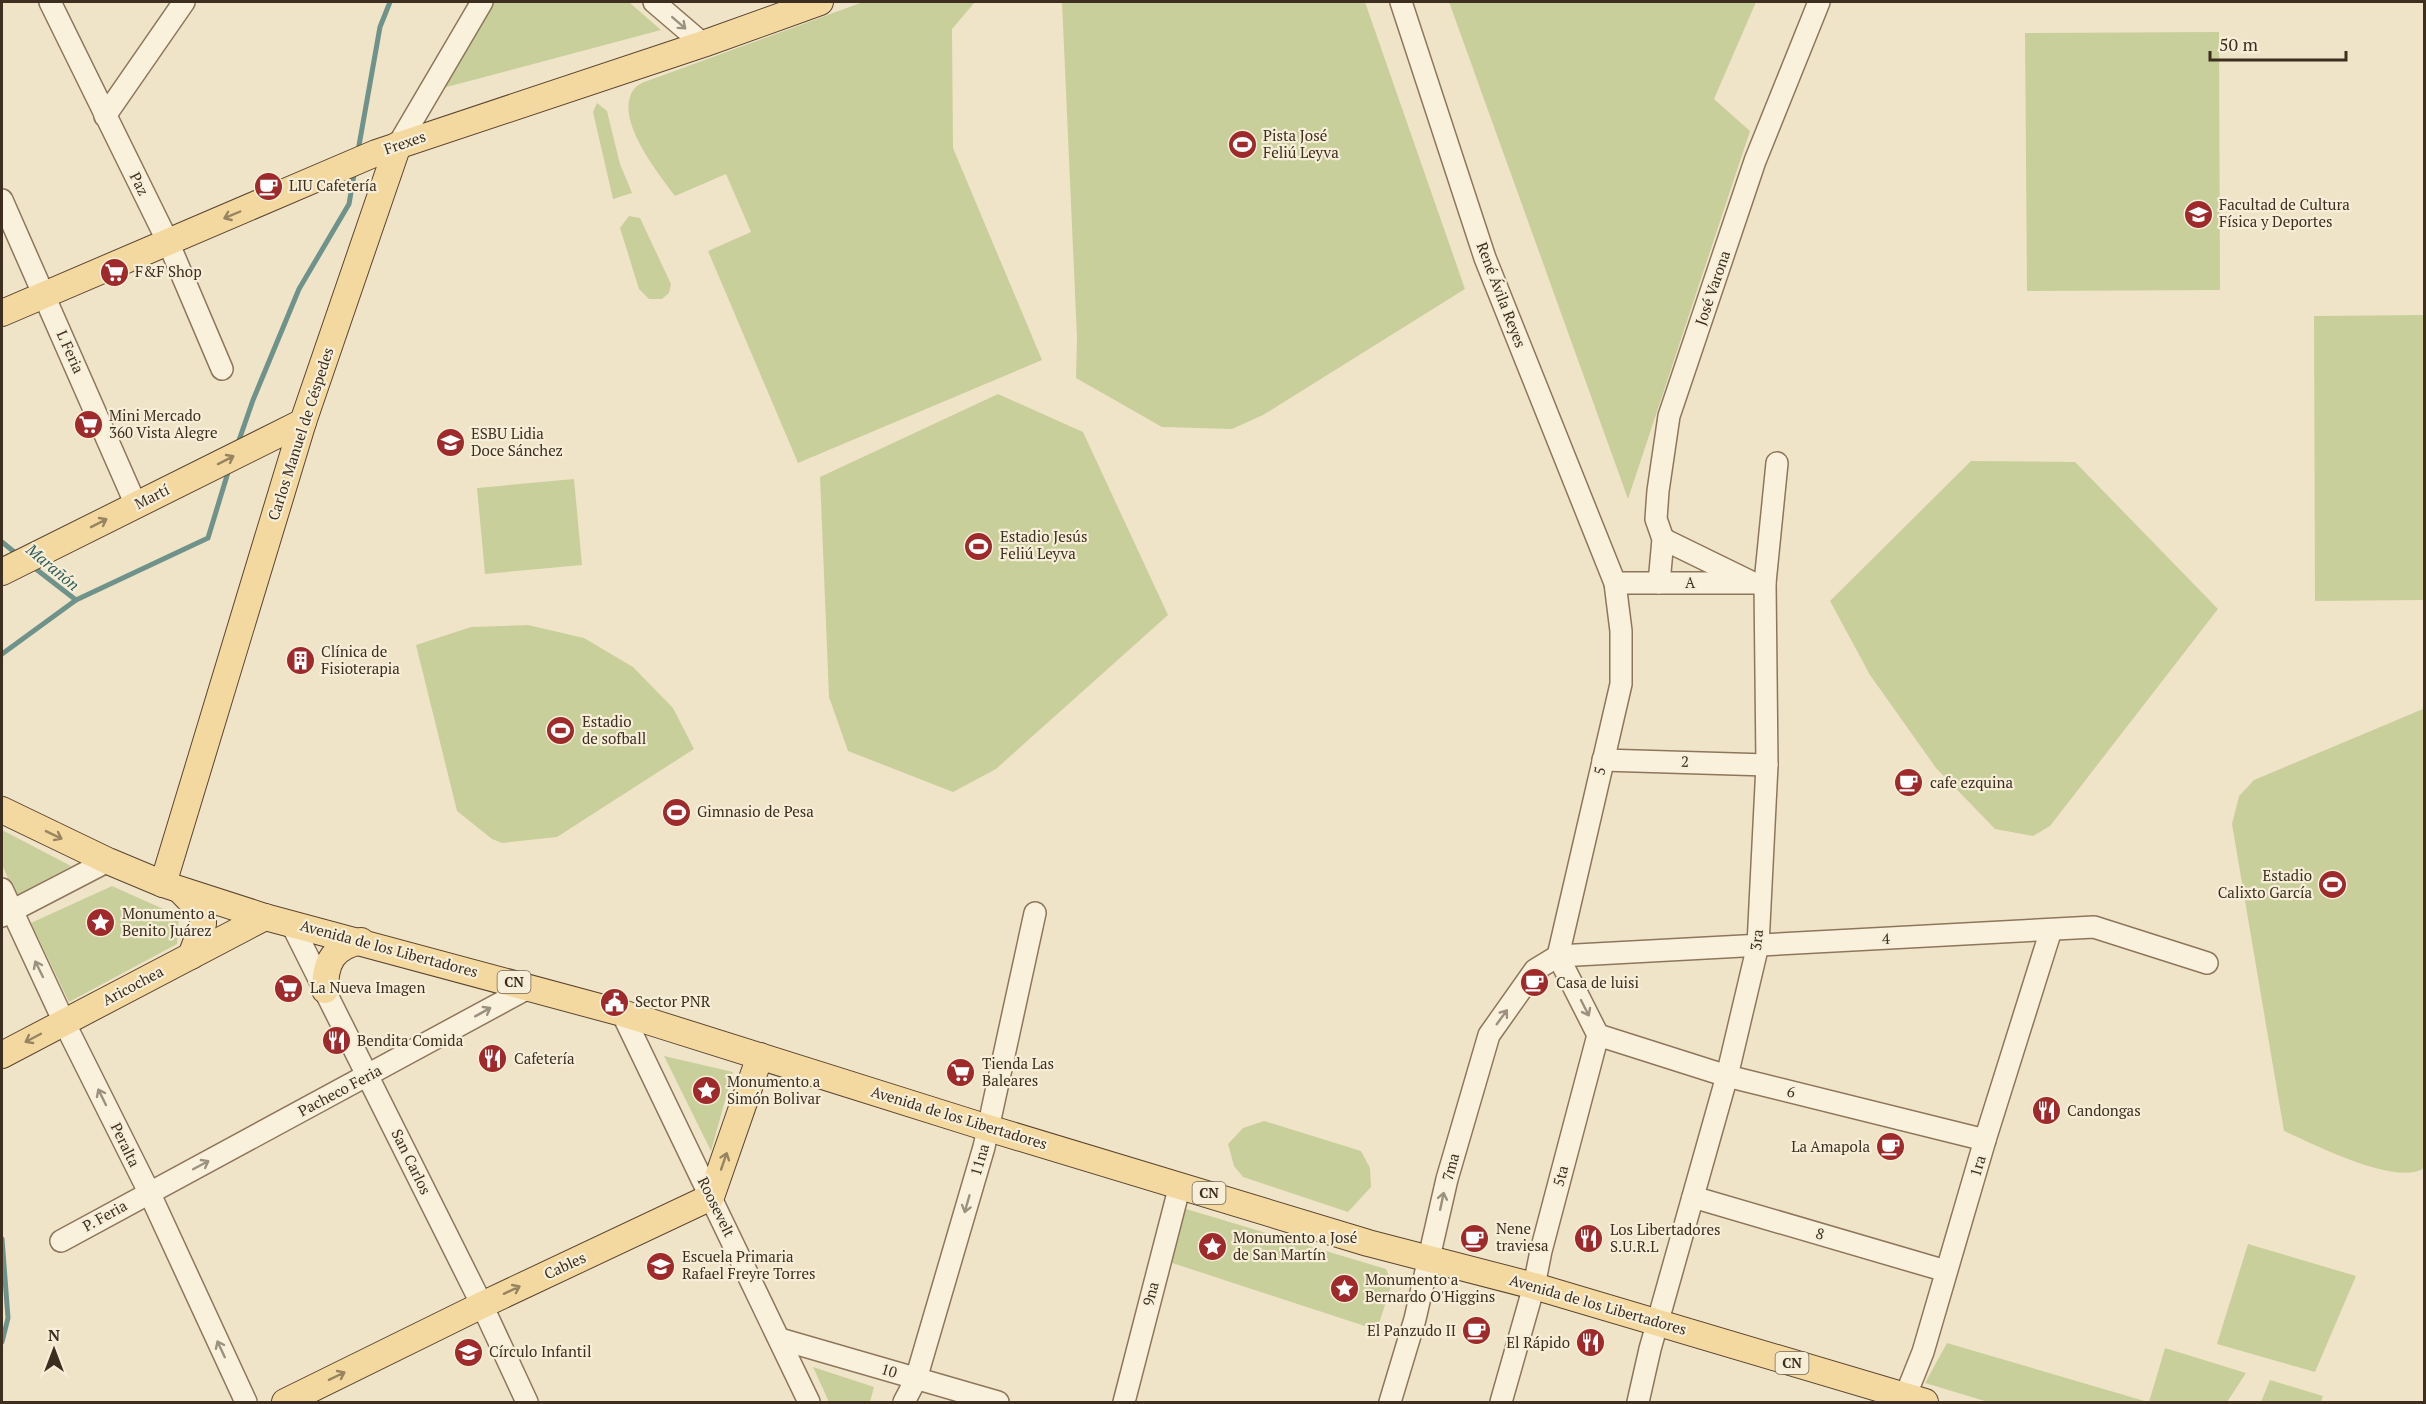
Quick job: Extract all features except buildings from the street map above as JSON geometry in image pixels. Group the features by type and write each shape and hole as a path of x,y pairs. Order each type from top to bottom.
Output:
{"main road":[{"name":"Frexes","path":"2,313 387,149 703,44 815,2"},
{"name":"Carlos Manuel de Céspedes","path":"171,887 285,481 387,149"},
{"name":"Martí","path":"2,573 303,422"},
{"path":"259,443 285,481"},
{"name":"Avenida de los Libertadores","path":"2,810 108,861 171,887 265,917 622,1012 988,1128 1368,1243 1534,1286 1911,1400"},
{"path":"171,887 203,914 203,924 191,956"},
{"name":"Aricochea","path":"2,1055 265,917"},
{"path":"325,990 327,968 335,954 345,945 361,942"},
{"path":"711,1197 760,1056"},
{"name":"Cables","path":"285,1402 482,1305 711,1197"}],"street":[{"name":"Paz","path":"50,2 168,242 222,369"},
{"path":"105,116 184,2"},
{"name":"Carlos Manuel de Céspedes","path":"387,149 482,2"},
{"path":"654,2 703,44"},
{"name":"René Ávila Reyes","path":"1401,2 1485,258 1615,584"},
{"name":"José Varona","path":"1659,583 1663,539 1656,519 1669,416 1755,161 1819,2"},
{"name":"L Feria","path":"2,200 136,505"},
{"name":"3ra","path":"1638,1402 1650,1349 1727,1076 1758,945 1767,765 1758,583 1777,464"},
{"path":"1663,539 1758,583"},
{"name":"A","path":"1615,584 1758,583"},
{"name":"5","path":"1558,956 1621,684 1621,631 1615,584"},
{"name":"2","path":"1603,760 1767,765"},
{"path":"6,913 108,861"},
{"name":"Peralta","path":"2,889 6,913 64,1022 149,1192 246,1402"},
{"name":"11na","path":"904,1402 916,1379 988,1128 1035,913"},
{"name":"San Carlos","path":"291,923 482,1305 527,1402"},
{"name":"4","path":"1558,956 2094,927 2207,963"},
{"name":"1ra","path":"1911,1400 1985,1140 2051,930"},
{"path":"1558,956 1598,1035"},
{"name":"7ma","path":"1390,1402 1415,1319 1447,1179 1489,1035 1536,970 1558,956"},
{"name":"Pacheco Feria","path":"149,1192 530,987"},
{"name":"Roosevelt","path":"622,1012 809,1402"},
{"name":"6","path":"1598,1035 1727,1076 1985,1140"},
{"name":"5ta","path":"1501,1402 1534,1286 1541,1251 1598,1035"},
{"name":"9na","path":"1124,1402 1180,1185"},
{"name":"P. Feria","path":"61,1240 149,1192"},
{"name":"8","path":"1693,1197 1946,1271"},
{"name":"10","path":"780,1339 998,1402"}],"green space":[{"path":"491,2 629,2 661,30 439,89"},
{"path":"863,2 975,2 952,29 953,148 1042,360 798,463 708,251 751,232 726,174 675,196 640,144 629,114 629,100 635,88 644,82"},
{"name":"Pista José Feliú Leyva","path":"1062,2 1365,2 1465,289 1263,415 1232,429 1162,427 1076,378 1077,338"},
{"path":"1449,2 1756,2 1714,99 1750,131 1628,499"},
{"path":"2219,32 2220,290 2027,291 2025,33"},
{"path":"597,103 607,111 620,164 632,193 613,199 593,112"},
{"path":"629,216 640,218 671,284 669,293 662,299 649,299 639,289 620,228"},
{"path":"2424,315 2424,600 2315,601 2314,316"},
{"name":"Estadio Jesús Feliú Leyva","path":"998,394 1083,432 1168,615 996,769 953,792 848,751 829,697 820,477"},
{"path":"1971,461 2075,462 2218,609 2050,826 2033,836 1995,829 1936,768 1870,675 1830,601"},
{"path":"574,479 582,565 485,574 477,488"},
{"name":"Estadio de sofball","path":"528,625 584,638 633,667 673,708 694,749 557,837 502,843 492,839 457,811 416,645 471,627"},
{"name":"Estadio Calixto García","path":"2423,709 2424,1168 2411,1172 2395,1172 2355,1162 2284,1131 2232,824 2239,796 2254,780"},
{"path":"2,830 71,866 15,896 2,864"},
{"path":"112,886 179,916 177,944 69,1002 31,923"},
{"path":"664,1056 733,1072 711,1151"},
{"path":"1264,1121 1361,1151 1370,1168 1371,1187 1348,1212 1243,1177 1234,1166 1228,1144 1243,1128"},
{"path":"1173,1205 1386,1269 1392,1283 1377,1330 1157,1258"},
{"path":"2248,1244 2356,1276 2315,1372 2217,1344"},
{"path":"1947,1343 2148,1402 1988,1402 1925,1383"},
{"path":"2165,1348 2246,1373 2227,1402 2149,1402"},
{"path":"813,1367 874,1387 870,1402 829,1402"},
{"path":"2270,1380 2323,1396 2321,1402 2261,1402"}],"waterway":[{"path":"358,151 380,27 390,2"},
{"path":"237,446 253,400 299,289 349,204 355,169"},
{"path":"2,654 76,600 208,538 229,469"},
{"name":"Marañón","path":"2,542 18,555"},
{"name":"Marañón","path":"32,566 76,600"},
{"name":"Marañón","path":"2,1239 8,1318 2,1342"}],"place":[{"name":"Pista José Feliú Leyva","path":"1242,145"},
{"name":"LIU Cafetería","path":"268,186"},
{"name":"Facultad de Cultura Física y Deportes","path":"2198,214"},
{"name":"F&F Shop","path":"114,272"},
{"name":"Mini Mercado 360 Vista Alegre","path":"88,425"},
{"name":"ESBU Lidia Doce Sánchez","path":"450,443"},
{"name":"Estadio Jesús Feliú Leyva","path":"979,546"},
{"name":"Clínica de Fisioterapia","path":"300,661"},
{"name":"Estadio de sofball","path":"561,731"},
{"name":"cafe ezquina","path":"1909,783"},
{"name":"Gimnasio de Pesa","path":"676,812"},
{"name":"Estadio Calixto García","path":"2333,885"},
{"name":"Monumento a Benito Juárez","path":"101,923"},
{"name":"Casa de luisi","path":"1535,983"},
{"name":"La Nueva Imagen","path":"289,988"},
{"name":"Sector PNR","path":"614,1002"},
{"name":"Bendita Comida","path":"336,1041"},
{"name":"Cafetería","path":"493,1059"},
{"name":"Tienda Las Baleares","path":"961,1073"},
{"name":"Monumento a Simón Bolivar","path":"706,1091"},
{"name":"Candongas","path":"2046,1111"},
{"name":"La Amapola","path":"1891,1147"},
{"name":"Nene traviesa","path":"1475,1238"},
{"name":"Los Libertadores S.U.R.L","path":"1589,1239"},
{"name":"Monumento a José de San Martín","path":"1212,1247"},
{"name":"Escuela Primaria Rafael Freyre Torres","path":"661,1266"},
{"name":"Monumento a Bernardo O'Higgins","path":"1344,1289"},
{"name":"El Panzudo II","path":"1477,1331"},
{"name":"El Rápido","path":"1591,1343"},
{"name":"Círculo Infantil","path":"468,1352"}]}
